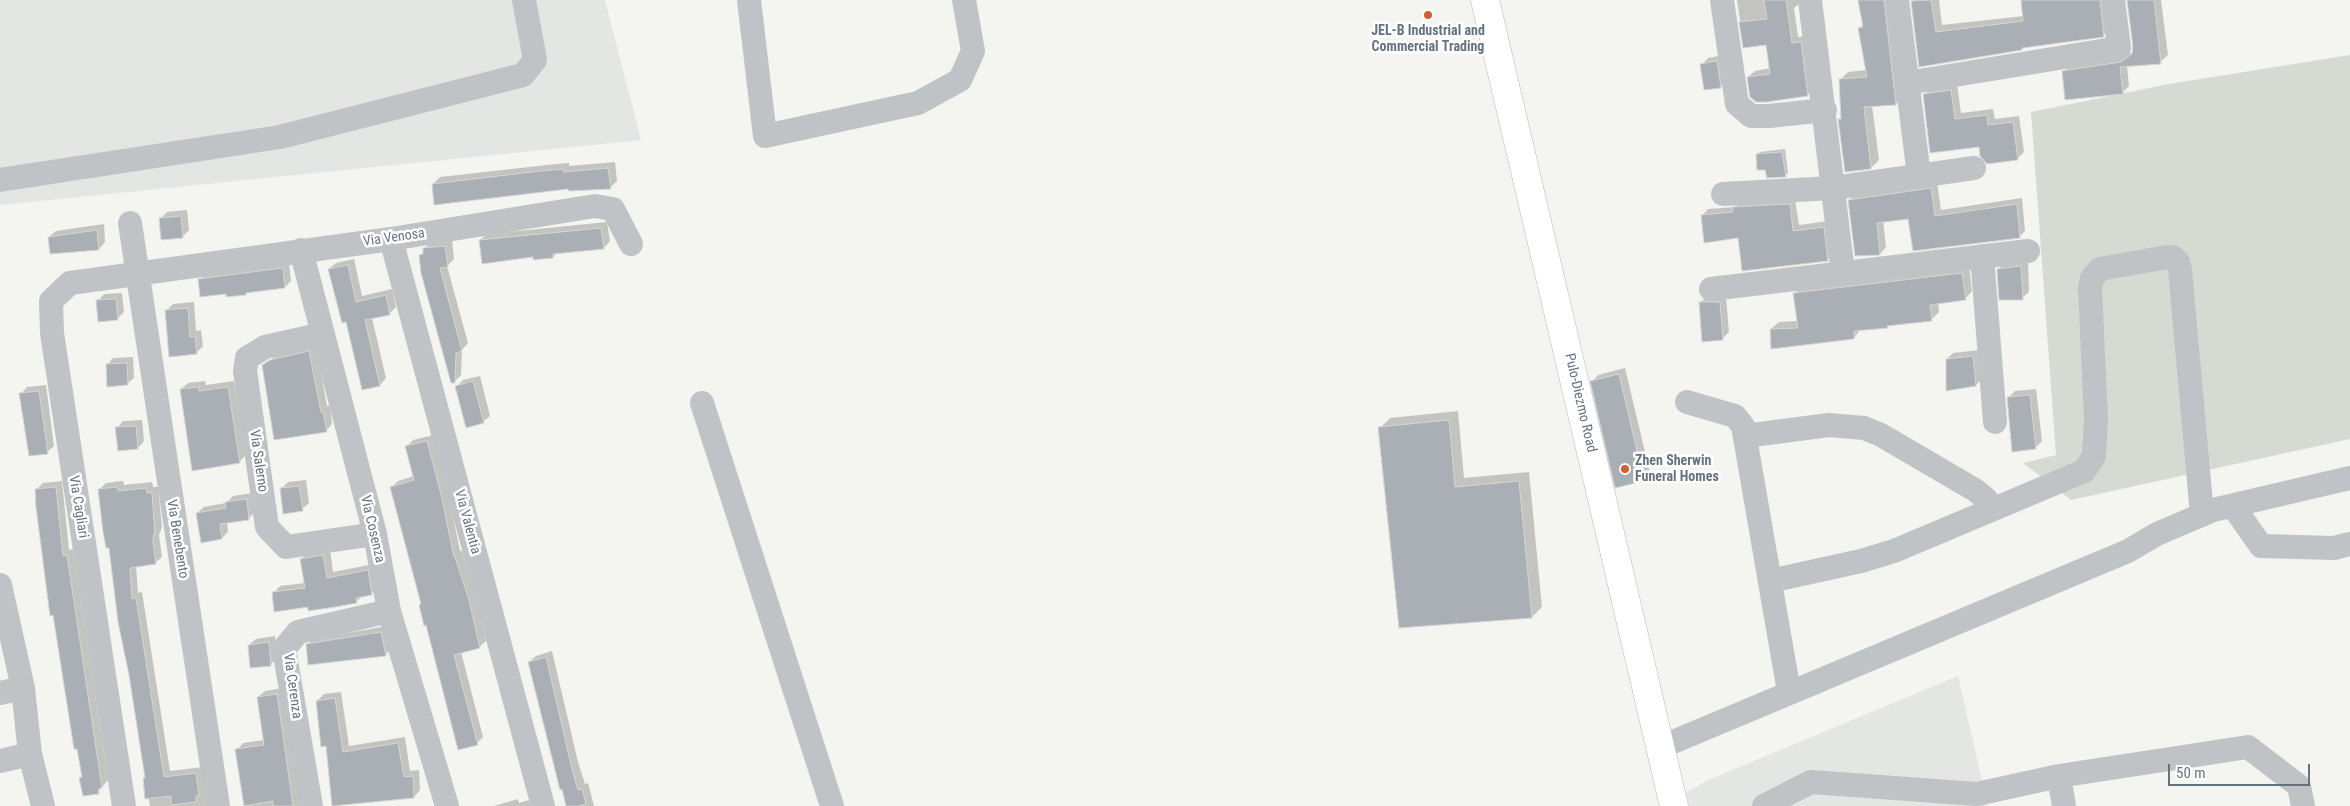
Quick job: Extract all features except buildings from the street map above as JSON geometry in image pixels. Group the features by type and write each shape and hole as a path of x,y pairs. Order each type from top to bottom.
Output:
{"main road":[{"name":"Pulo-Diezmo Road","path":"1485,0 1674,806"}],"street":[{"path":"0,180 280,137 522,75 535,60 524,0"},
{"path":"749,0 765,136 918,103 960,80 974,51 964,0"},
{"path":"1722,0 1737,104 1751,116 1825,110"},
{"path":"1810,0 1825,110 1843,273"},
{"path":"1897,0 1919,176"},
{"path":"1906,83 2119,48 2113,0"},
{"path":"1723,194 1833,188 1974,168"},
{"name":"Via Venosa","path":"136,272 391,239 595,206 613,209 631,244"},
{"name":"Via Benebento","path":"130,223 218,806"},
{"name":"Via Valentia","path":"391,239 543,806"},
{"name":"Via Cosenza","path":"301,250 375,534 389,611 447,806"},
{"path":"1711,289 2028,250"},
{"path":"1982,256 1995,422"},
{"path":"1770,581 1861,561 1894,551 1992,508 2084,471 2094,456 2096,418 2090,289 2092,278 2100,270 2167,256 2173,257 2178,262 2180,270 2202,514"},
{"name":"Via Cagliari","path":"124,806 52,333 51,301 70,283 136,272"},
{"name":"Via Salerno","path":"323,334 266,347 247,358 245,371 267,527 286,547 375,534"},
{"path":"1687,402 1735,416 1740,421 1745,436 1790,692"},
{"path":"702,403 832,806"},
{"path":"1745,436 1829,425 1864,428 1881,435 1975,490 1985,498 1992,508"},
{"path":"1661,747 2128,552 2158,534 2202,514 2350,478"},
{"path":"2232,506 2261,546 2334,548 2350,544"},
{"path":"0,585 23,688 30,754 42,806"},
{"name":"Via Cerenza","path":"311,806 284,649 298,632 389,611"},
{"path":"0,693 23,688"},
{"path":"1764,806 1811,782 1891,797 1977,794 2059,776 2248,747 2299,786 2303,806"},
{"path":"0,761 30,754"},
{"path":"2059,776 2064,806"}],"shaded area":[{"path":"0,0 605,0 641,140 0,205"},
{"path":"2350,55 2350,439 2071,500 2023,463 2056,455 2031,112 2169,84"},
{"path":"1958,676 1988,806 1689,806 1686,793 1706,781"}],"place":[{"name":"JEL-B Industrial and Commercial Trading","path":"1428,15"},
{"name":"Zhen Sherwin Funeral Homes","path":"1625,469"}]}
